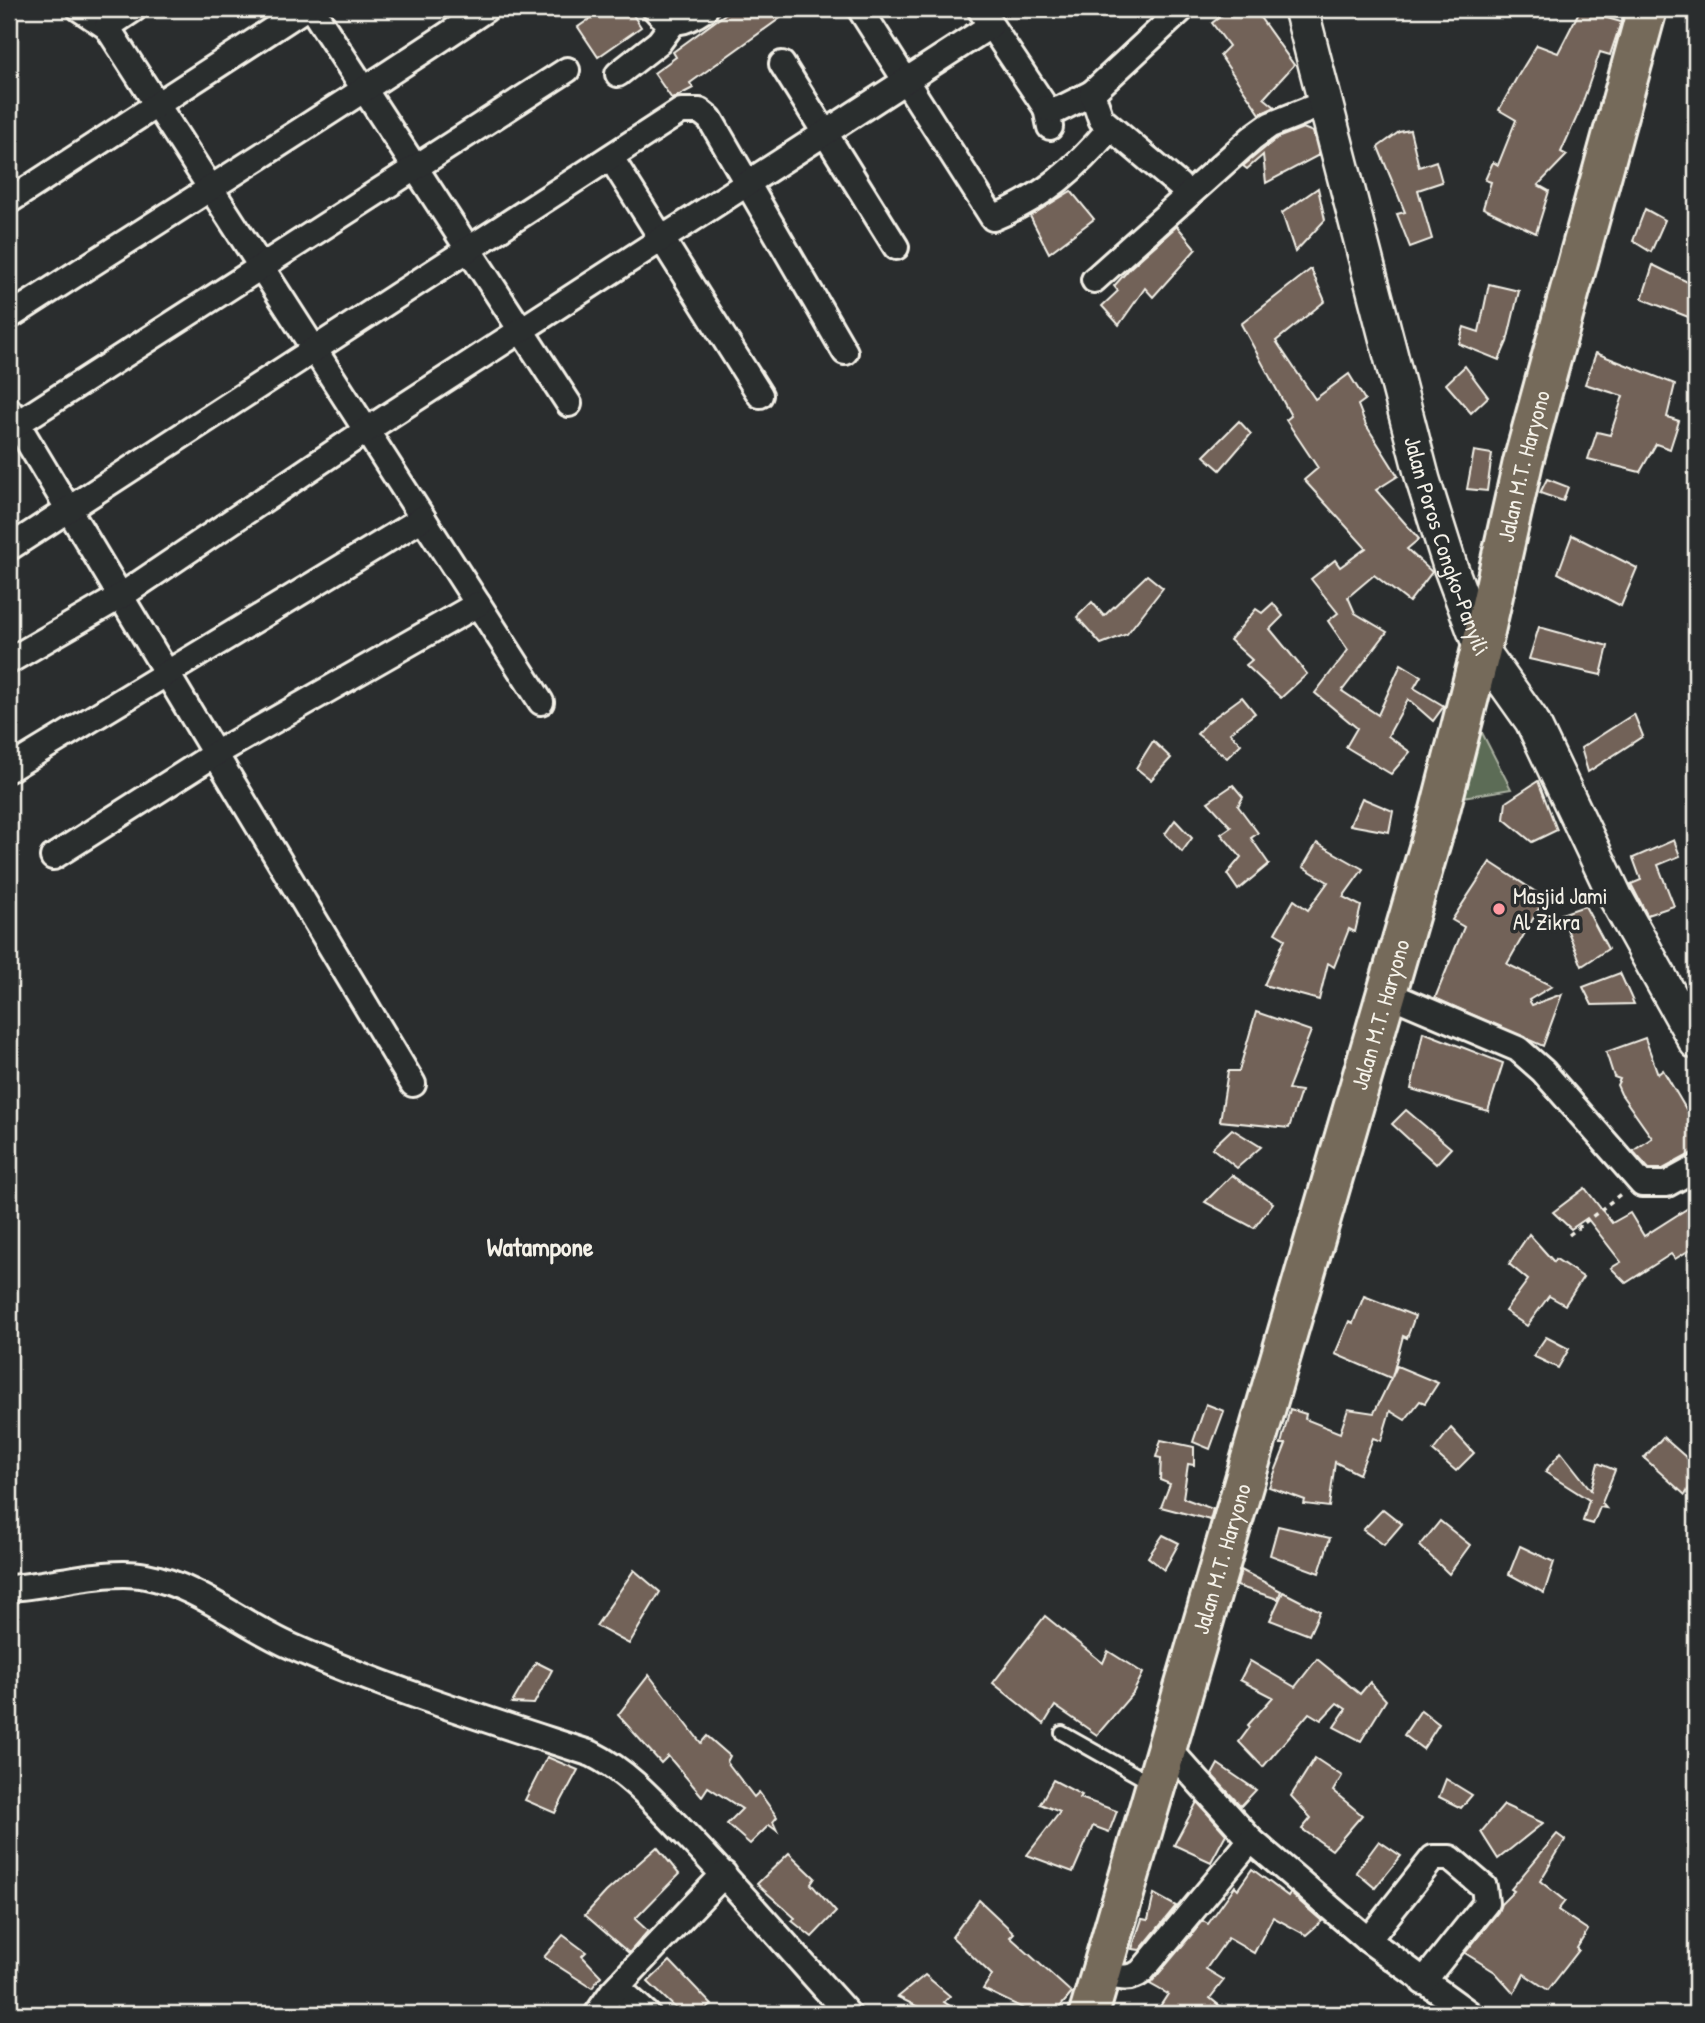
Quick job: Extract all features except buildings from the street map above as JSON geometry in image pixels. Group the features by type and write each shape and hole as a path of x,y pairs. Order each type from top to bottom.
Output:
{"highway":[{"name":"Jalan M.T. Haryono","path":"1089,2014 1440,810 1481,649 1523,462 1647,9"}],"main road":[{"name":"Jalan Poros Congko-Panyili","path":"1301,9 1423,480 1450,566 1481,649 1532,721 1616,898 1696,1042"}],"street":[{"path":"80,9 107,27 541,702"},
{"path":"107,27 134,9"},
{"path":"9,201 304,9"},
{"path":"312,9 569,404"},
{"path":"9,317 365,90 486,9"},
{"path":"618,74 659,42 664,16 681,22 705,9"},
{"path":"860,9 993,218 1030,203 1082,162 1110,128"},
{"path":"9,661 121,596 367,430 906,81 983,13 1048,118 1092,93 1182,9"},
{"path":"782,64 896,247"},
{"path":"413,1084 121,596 11,421 567,71"},
{"path":"1092,93 1101,119 1179,186"},
{"path":"1094,280 1252,138 1270,125 1325,103"},
{"path":"9,548 314,347 681,111 700,111 709,119 749,183 845,352"},
{"path":"611,158 760,395"},
{"path":"9,769 423,518"},
{"path":"53,857 215,754 478,604"},
{"path":"1386,993 1518,1049 1543,1071 1636,1180 1647,1186 1660,1186 1696,1168"},
{"path":"9,1588 119,1574 146,1576 168,1583 322,1660 416,1697 592,1754 611,1763 645,1791 724,1874 848,2014"},
{"path":"1167,1747 1251,1840 1368,1940 1470,2014"},
{"path":"1101,1973 1125,1979 1134,1978 1141,1972 1251,1840"},
{"path":"1368,1940 1433,1858 1450,1858 1484,1887 1486,1903 1423,1982"},
{"path":"597,2014 724,1874"},
{"path":"618,1988 647,2014"}],"lane":[{"path":"1062,1732 1155,1784"}],"path":[{"path":"1569,1235 1636,1180"}],"green space":[{"path":"1475,719 1511,789 1451,799"}],"place":[{"name":"Masjid Jami Al Zikra","path":"1499,909"}],"district":[{"name":"Watampone","path":"540,1247"}]}
